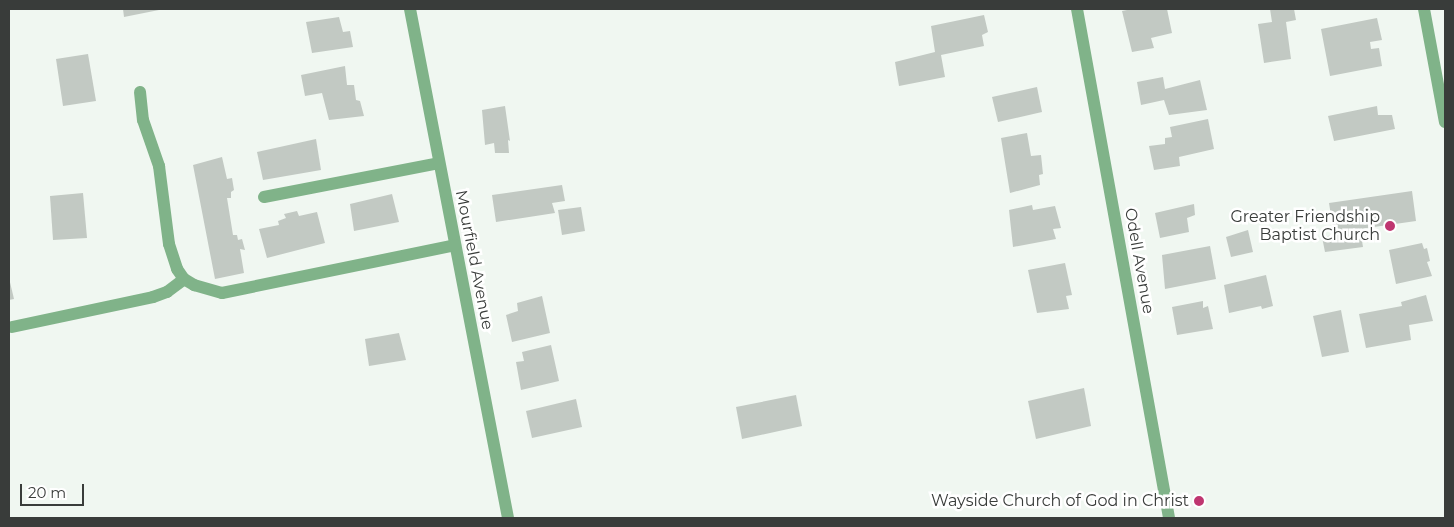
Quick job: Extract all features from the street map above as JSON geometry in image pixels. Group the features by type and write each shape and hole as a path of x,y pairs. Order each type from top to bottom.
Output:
{"street":[{"name":"Mourfield Avenue","path":"410,9 508,518"},
{"name":"Odell Avenue","path":"1077,9 1169,518"},
{"path":"1424,9 1445,122"},
{"path":"140,92 143,120 159,166 169,244 178,269 184,279 194,285 222,293 455,245"},
{"path":"264,197 439,163"},
{"path":"12,327 153,297 167,292 184,279"}],"building":[{"path":"123,9 159,9 159,10 124,17"},
{"path":"1132,9 1167,9 1172,33 1151,38 1154,48 1132,52 1122,11"},
{"path":"1270,9 1294,9 1296,20 1286,22 1291,59 1264,63 1258,24 1272,22"},
{"path":"984,15 988,32 982,35 984,46 941,55 945,77 899,86 895,62 935,52 931,26"},
{"path":"339,17 343,32 350,31 353,47 312,53 306,22"},
{"path":"1377,18 1382,40 1370,42 1371,49 1379,48 1382,66 1330,76 1321,29"},
{"path":"88,54 96,101 63,106 56,59"},
{"path":"345,66 347,85 354,85 356,100 360,101 364,116 329,120 322,93 305,96 301,75"},
{"path":"1163,77 1165,89 1200,80 1207,110 1169,115 1164,100 1141,105 1137,82"},
{"path":"1037,87 1042,112 998,122 992,97"},
{"path":"505,106 510,141 508,140 509,153 495,153 494,143 485,145 482,110"},
{"path":"1377,106 1378,115 1392,115 1395,129 1334,141 1328,116"},
{"path":"1208,119 1214,149 1179,157 1180,166 1154,170 1149,146 1165,144 1165,138 1172,137 1170,127"},
{"path":"1027,133 1031,156 1041,155 1043,174 1039,175 1040,185 1010,193 1001,138"},
{"path":"316,139 321,170 263,180 257,152"},
{"path":"222,157 227,179 232,178 234,190 231,192 231,198 227,198 233,235 237,235 238,240 242,239 245,250 240,249 244,273 215,279 193,165"},
{"path":"562,185 565,201 552,203 555,213 496,222 492,195"},
{"path":"1412,191 1416,221 1360,229 1363,247 1325,252 1322,237 1334,235 1329,203"},
{"path":"83,193 87,238 53,240 50,196"},
{"path":"392,194 399,222 354,231 350,204"},
{"path":"1194,204 1195,215 1187,218 1189,232 1160,238 1155,213"},
{"path":"1032,205 1033,210 1055,206 1061,228 1053,229 1056,239 1013,247 1009,210"},
{"path":"581,207 585,231 562,235 558,210"},
{"path":"297,211 299,216 317,212 325,243 267,258 259,229 279,225 278,221 286,218 284,214"},
{"path":"1248,230 1253,252 1231,257 1226,237"},
{"path":"1422,243 1424,249 1427,248 1430,261 1427,262 1432,276 1396,284 1389,250"},
{"path":"1210,246 1216,279 1165,289 1162,255"},
{"path":"1065,263 1072,295 1066,296 1069,309 1037,313 1028,270"},
{"path":"1266,275 1273,306 1262,309 1261,306 1229,313 1224,285"},
{"path":"9,278 14,299 9,300"},
{"path":"1426,295 1433,321 1409,325 1411,340 1366,348 1359,314 1402,306 1401,302"},
{"path":"542,296 550,333 512,342 506,315 518,311 517,303"},
{"path":"1203,301 1203,308 1208,306 1213,329 1177,335 1172,307"},
{"path":"1341,310 1349,352 1322,357 1313,316"},
{"path":"399,333 406,360 369,366 365,339"},
{"path":"551,345 559,381 521,390 516,362 524,361 522,352"},
{"path":"1084,388 1091,426 1036,439 1028,401"},
{"path":"796,395 802,426 742,439 736,407"},
{"path":"576,399 582,427 532,438 526,411"}],"place":[{"name":"Greater Friendship Baptist Church","path":"1390,226"},
{"name":"Wayside Church of God in Christ","path":"1199,501"}]}
